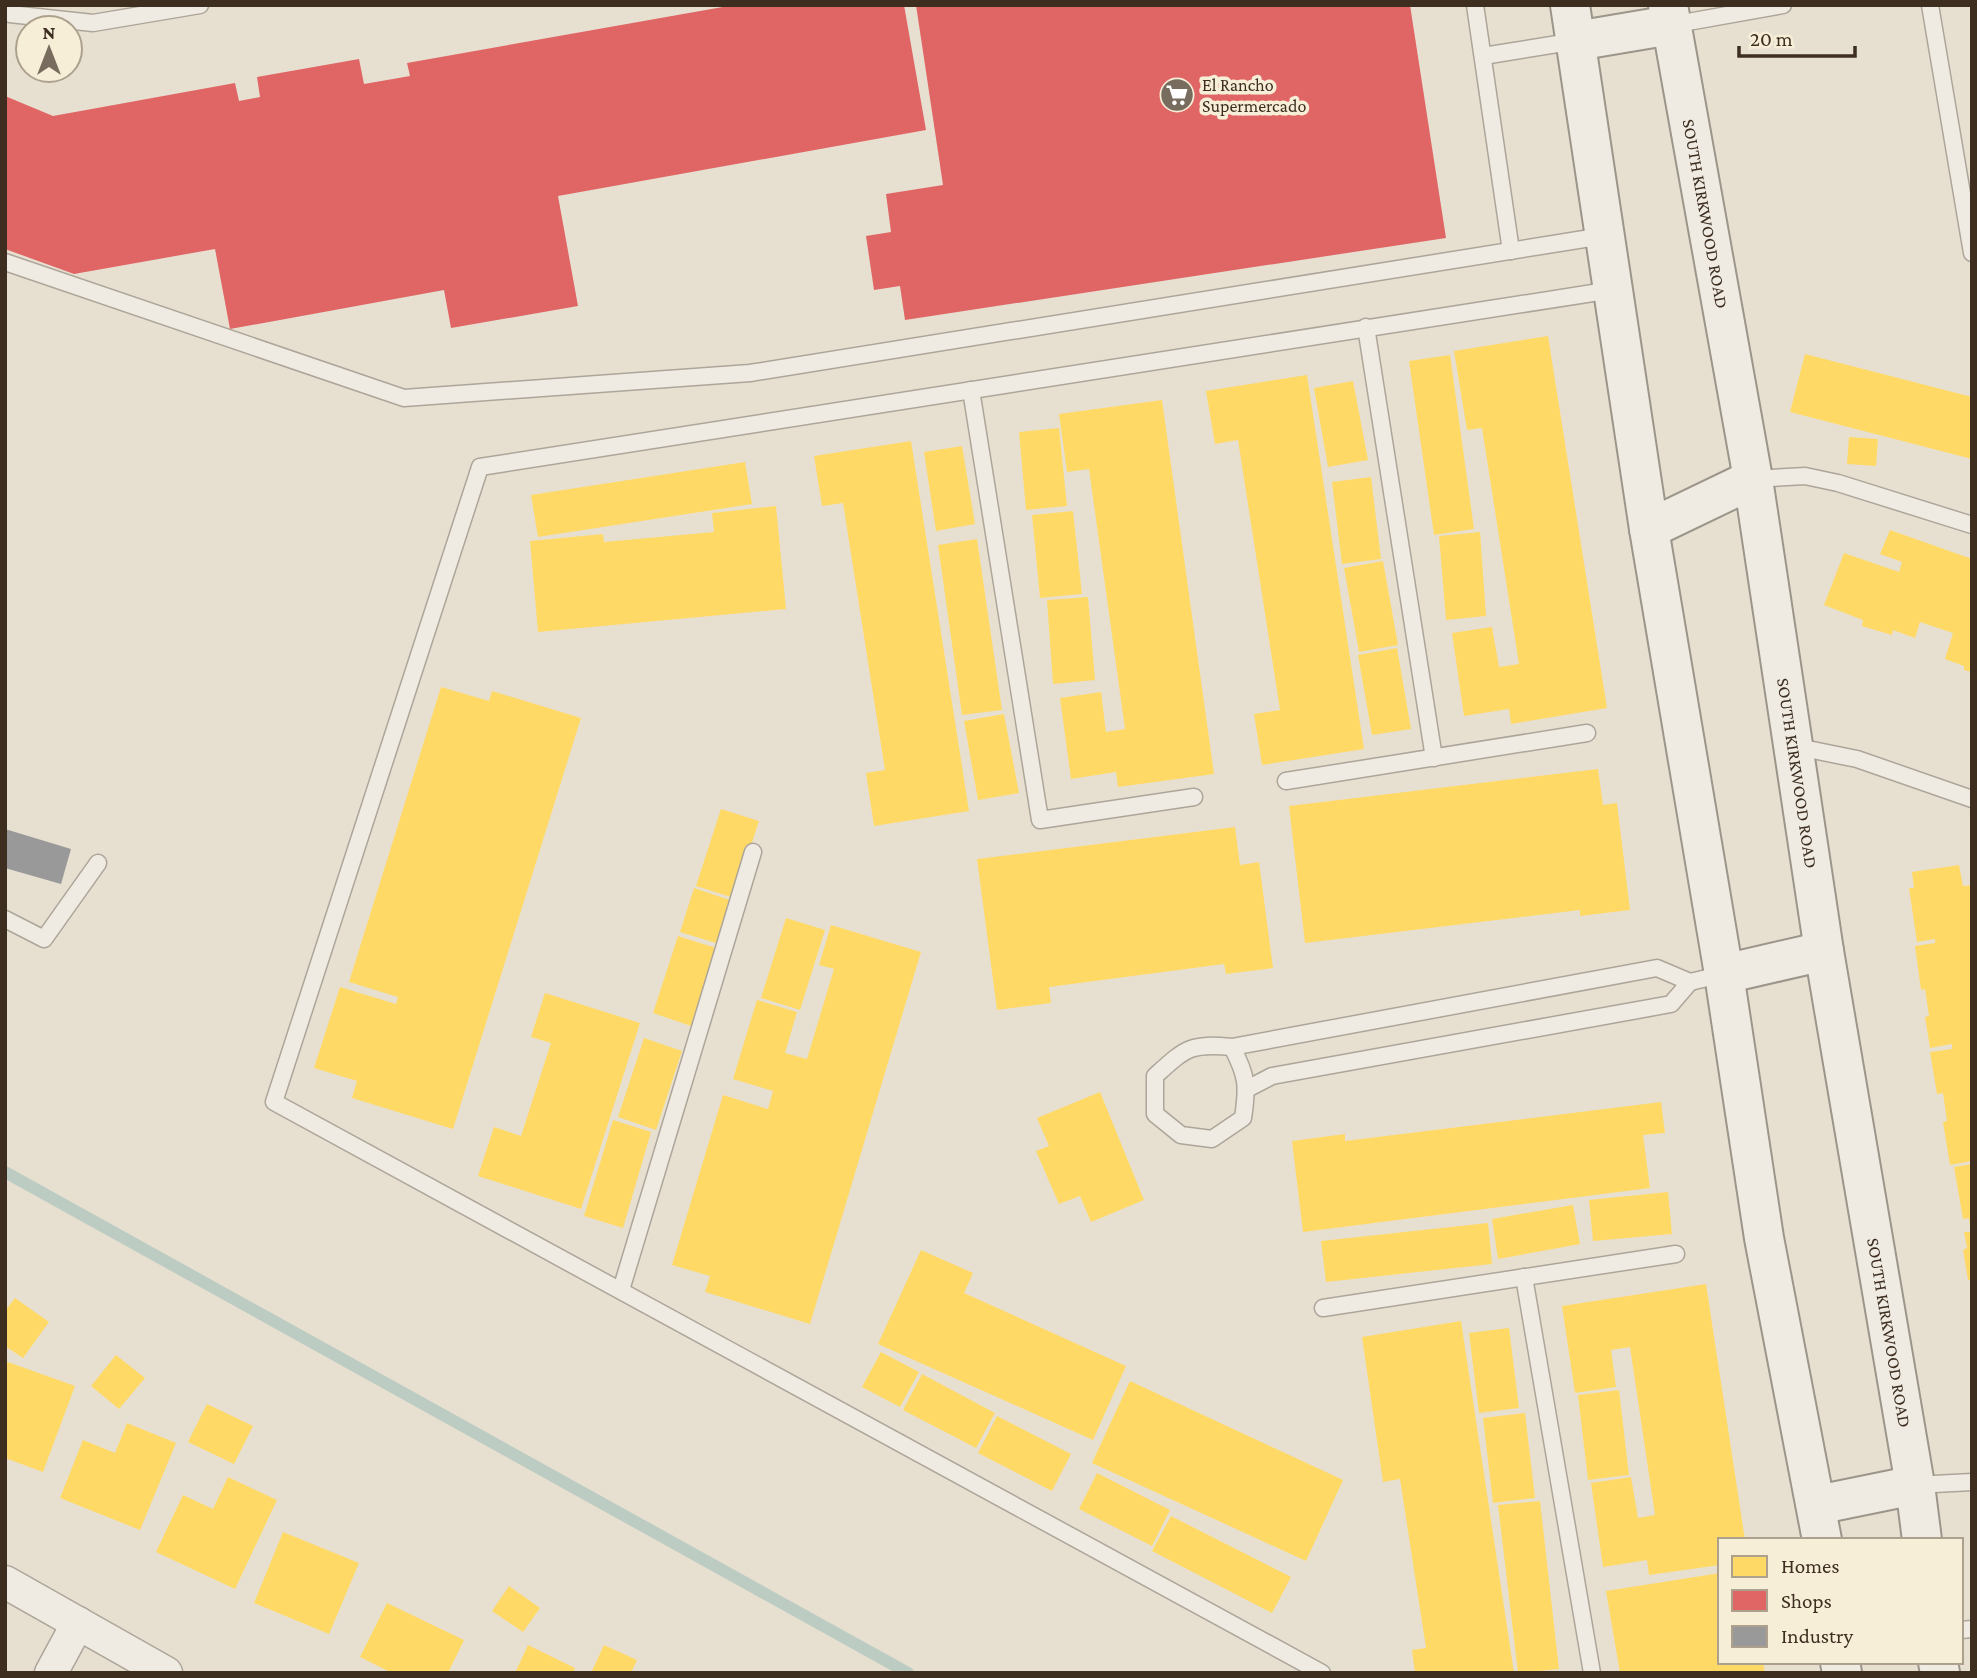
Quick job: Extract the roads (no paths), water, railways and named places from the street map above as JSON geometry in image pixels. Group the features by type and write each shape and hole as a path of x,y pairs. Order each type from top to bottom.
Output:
{"main road":[{"path":"1669,15 1573,23 1649,529 1707,978 1764,1238 1819,1523 1915,1485"},
{"name":"SOUTH KIRKWOOD ROAD","path":"1669,15 1753,479 1824,951 1922,1538"},
{"path":"1649,529 1753,479"},
{"path":"1707,978 1824,951"}],"street":[{"path":"5,1582 166,1673"},
{"path":"51,1673 78,1623"}],"lane":[{"path":"9,11 93,23 201,5"},
{"path":"1475,5 1511,251"},
{"path":"1669,15 1783,5"},
{"path":"1930,5 1972,253"},
{"path":"1483,56 1573,23"},
{"path":"5,261 404,398 750,373 1603,236"},
{"path":"1322,1673 275,1102 480,467 1612,290"},
{"path":"1366,327 1434,758"},
{"path":"971,390 1040,820 1194,797"},
{"path":"1753,479 1805,476 1838,483 1972,525"},
{"path":"1286,781 1587,733"},
{"path":"1793,746 1857,759 1972,799"},
{"path":"621,1290 753,852"},
{"path":"5,919 44,939 98,863"},
{"path":"1232,1047 1244,1070 1247,1089 1243,1118 1212,1139 1181,1135 1155,1114 1155,1076 1185,1049 1206,1044 1232,1047 1657,968 1707,978"},
{"path":"1247,1089 1272,1076 1671,1004 1707,978"},
{"path":"1322,1308 1676,1254"},
{"path":"1524,1277 1592,1673"},
{"path":"1915,1485 1972,1482"}],"waterway":[{"path":"5,1172 908,1673"}],"place":[{"name":"El Rancho Supermercado","path":"1177,95"}]}
